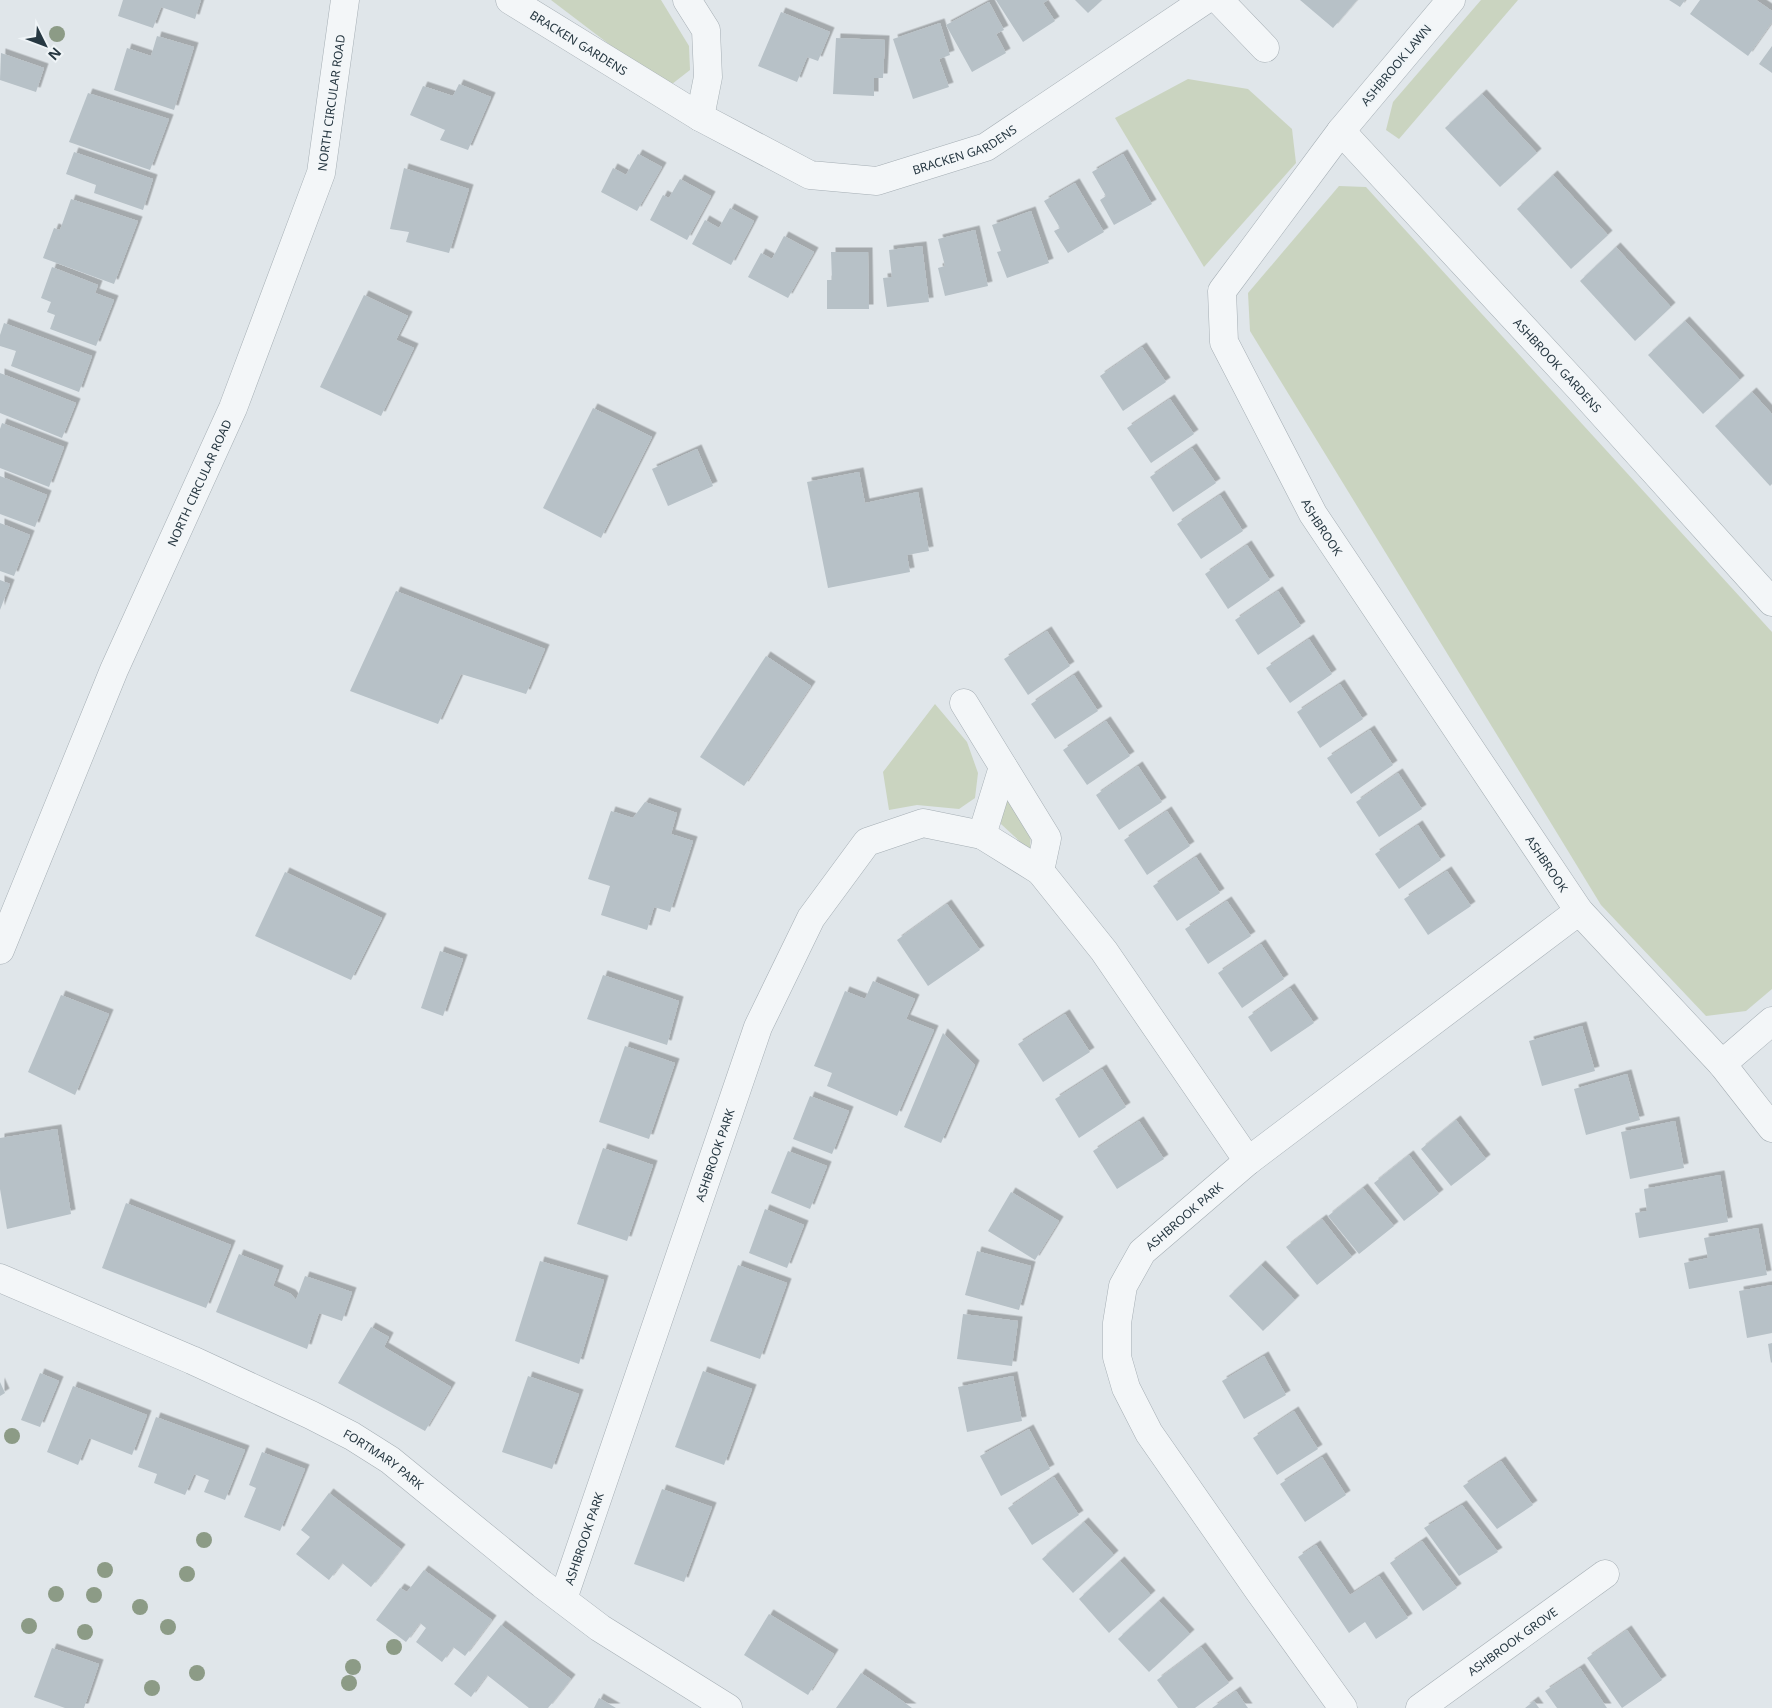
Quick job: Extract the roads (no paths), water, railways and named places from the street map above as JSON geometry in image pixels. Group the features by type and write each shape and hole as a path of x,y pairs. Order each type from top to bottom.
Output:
{"street":[{"name":"NORTH CIRCULAR ROAD","path":"0,950 114,670 233,408 321,173 345,0"},
{"name":"BRACKEN GARDENS","path":"510,0 700,117 810,176 877,181 986,147 1205,0"},
{"path":"687,0 706,30 708,77 700,117"},
{"path":"1220,0 1265,48"},
{"name":"ASHBROOK LAWN","path":"1341,131 1451,0"},
{"name":"ASHBROOK GARDENS","path":"1341,131 1589,398 1772,602"},
{"name":"ASHBROOK","path":"1341,131 1222,290 1224,342 1314,514 1579,911 1722,1064 1772,1128"},
{"path":"964,703 1047,838 1040,871"},
{"path":"982,835 1003,767"},
{"name":"ASHBROOK PARK","path":"563,1600 758,1027 811,918 867,842 923,823 982,835 1040,871 1104,951 1248,1161 1142,1252 1123,1286 1117,1323 1118,1356 1126,1388 1150,1433 1259,1591 1343,1708"},
{"path":"1248,1161 1579,911"},
{"path":"1722,1064 1772,1021"},
{"name":"FORTMARY PARK","path":"0,1278 192,1360 312,1415 352,1436 390,1460 542,1584 600,1628 728,1708"},
{"name":"ASHBROOK GROVE","path":"1420,1708 1605,1574"}]}
